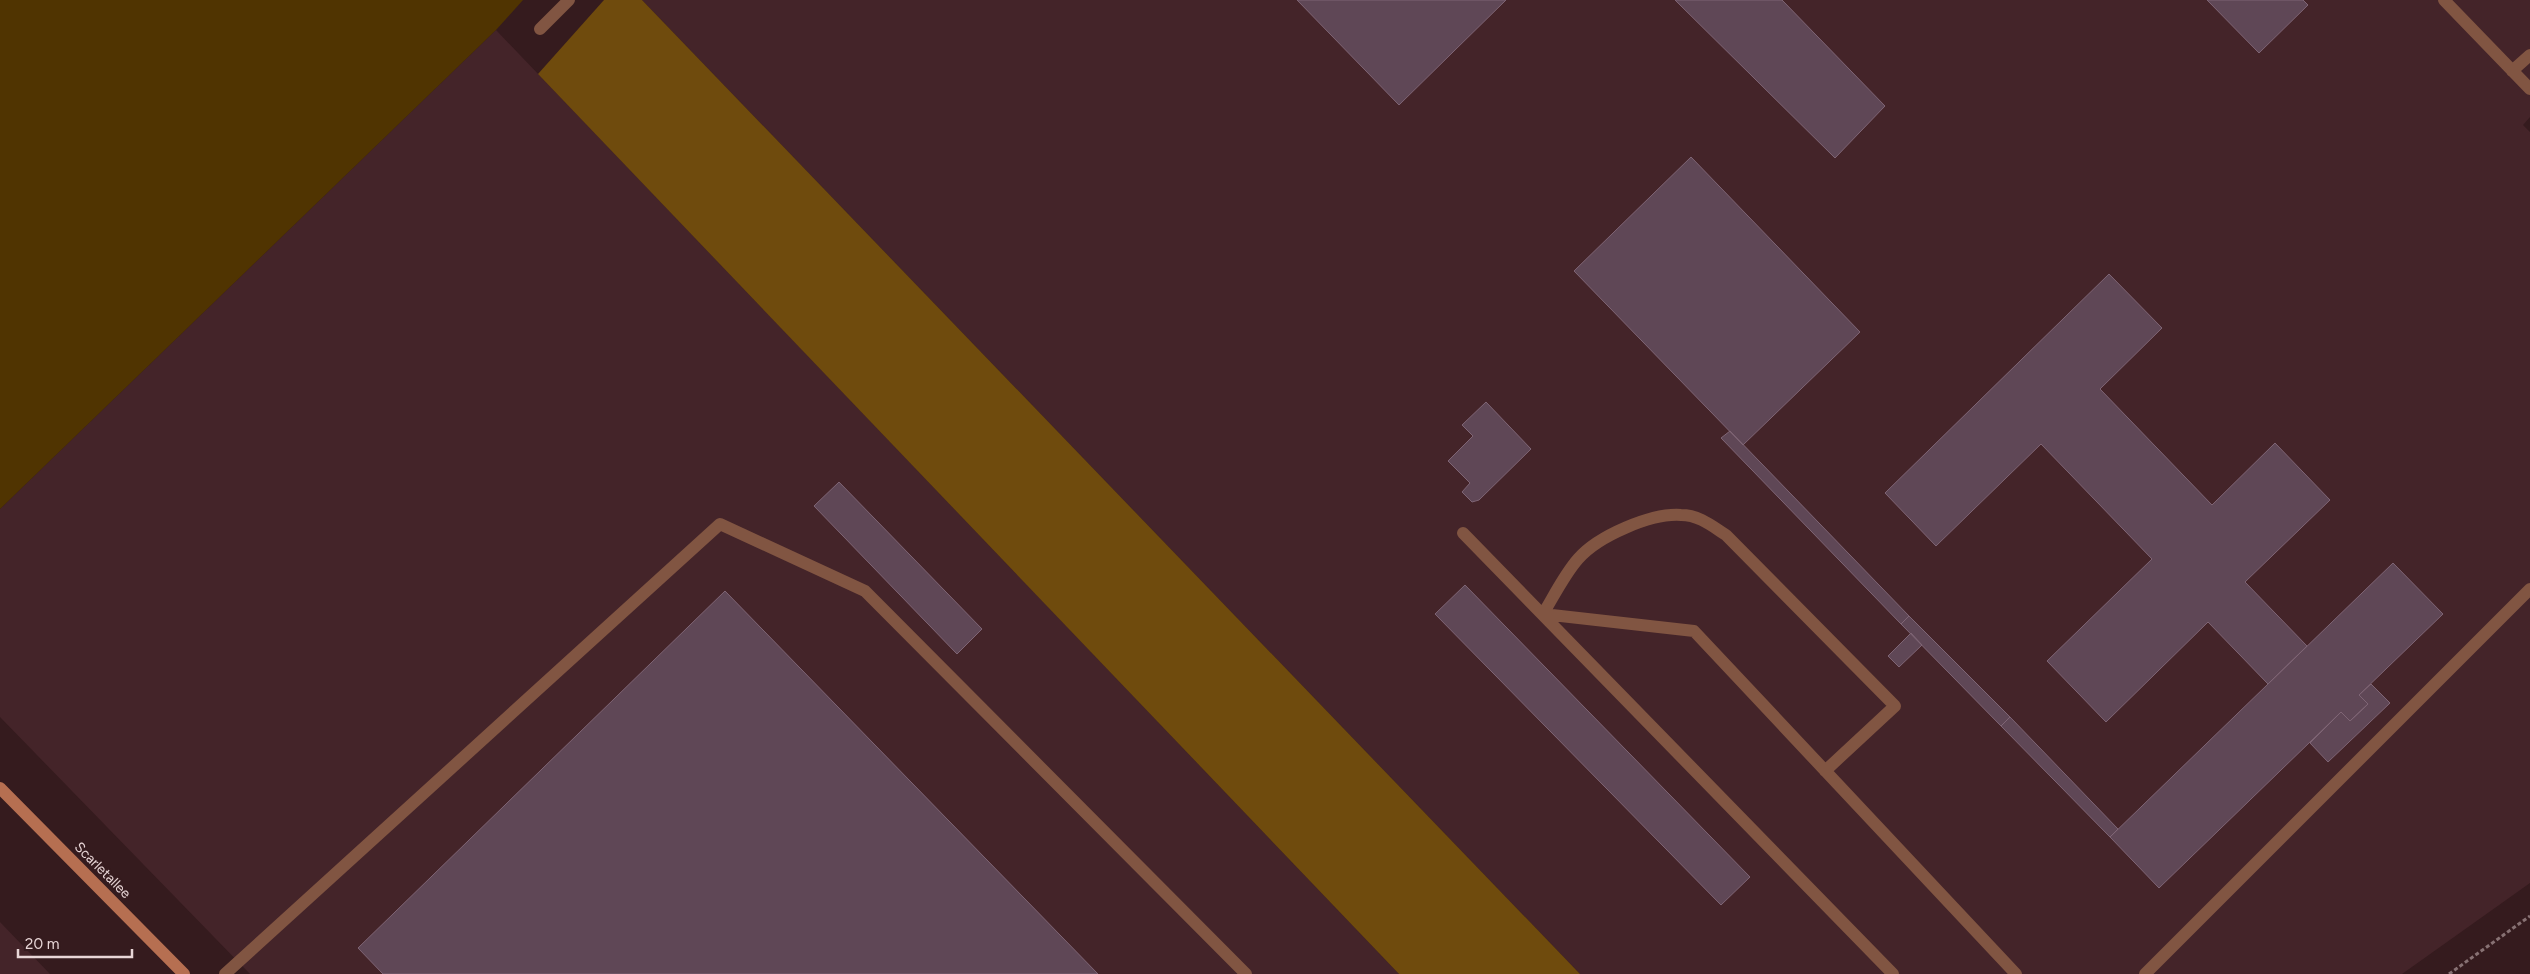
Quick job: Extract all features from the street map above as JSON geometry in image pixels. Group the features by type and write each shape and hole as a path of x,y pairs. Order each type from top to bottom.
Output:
{"street":[{"name":"Scarletallee","path":"0,788 184,974"}],"lane":[{"path":"540,29 569,0"},
{"path":"2448,2 2530,89"},
{"path":"2512,71 2530,54"},
{"path":"1543,614 1578,558 1610,534 1654,518 1681,515 1702,519 1726,535 1895,706 1825,771"},
{"path":"225,974 720,524 865,591 1246,974"},
{"path":"1463,532 1892,974"},
{"path":"2145,974 2530,589"},
{"path":"1543,614 1694,631 2016,974"}],"path":[{"path":"2448,974 2530,916"}],"shaded area":[{"path":"0,0 523,0 496,30 0,509"},
{"path":"604,0 642,0 1580,974 1399,974 538,74"},
{"path":"642,0 2530,0 2530,117 2523,125 2530,132 2530,883 2402,974 1580,974"},
{"path":"496,30 1399,974 250,974 0,717 0,509"},
{"path":"0,922 50,974 0,974"}],"building":[{"path":"1297,0 1506,0 1399,105"},
{"path":"1675,0 1782,0 1885,106 1835,158"},
{"path":"2207,0 2303,0 2308,5 2259,53"},
{"path":"1691,157 1860,332 1743,445 1574,271"},
{"path":"2109,274 2162,328 2100,389 2212,505 2275,443 2330,500 2245,582 2307,646 2268,684 2208,622 2106,722 2047,661 2152,559 2041,444 1936,546 1885,493"},
{"path":"1486,402 1531,449 1479,500 1472,502 1462,492 1470,483 1448,461 1473,436 1462,425"},
{"path":"1730,431 1909,616 1901,624 1721,438"},
{"path":"839,482 982,629 957,654 814,506"},
{"path":"2393,563 2443,614 2359,695 2368,704 2350,721 2341,712 2159,888 2110,837"},
{"path":"1465,585 1750,877 1721,905 1435,614"},
{"path":"725,591 1098,974 383,974 358,948"},
{"path":"1909,616 2010,717 2001,726 1901,624"},
{"path":"1911,633 1922,645 1899,667 1888,656"},
{"path":"2371,684 2390,703 2328,762 2310,743 2341,712 2350,721 2368,704 2359,695"},
{"path":"2010,717 2118,829 2110,837 2001,726"}]}
